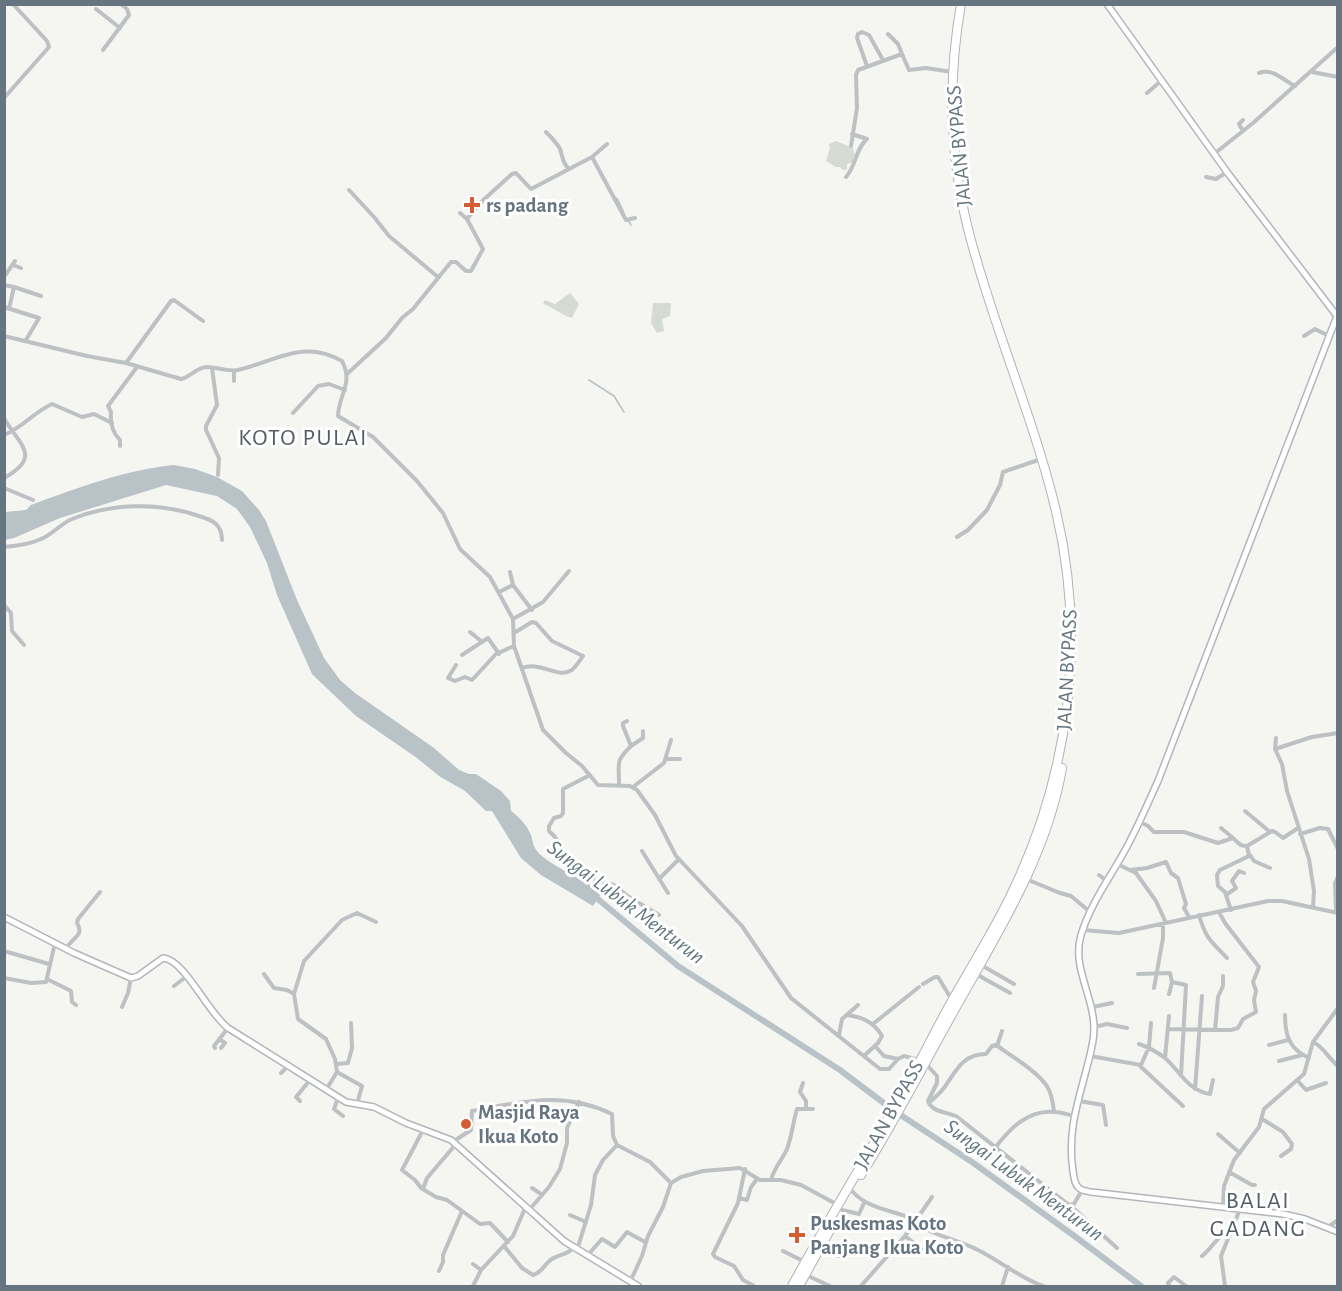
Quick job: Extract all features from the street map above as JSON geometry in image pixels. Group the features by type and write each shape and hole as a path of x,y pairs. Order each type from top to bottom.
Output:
{"highway":[{"name":"JALAN BYPASS","path":"923,1062 952,1001 1026,879 1040,846 1058,789 1076,674 1075,605 1068,546 1055,487 976,260 967,227 956,167 953,72 961,4"},
{"name":"JALAN BYPASS","path":"840,1208 852,1191 923,1062 975,974 1001,922 1046,809 1060,760 1068,705 1072,637 1066,565 1056,510 1031,419 978,250 963,177 958,140 957,89 966,4"},
{"name":"JALAN BYPASS","path":"799,1287 818,1247 880,1140"},
{"name":"JALAN BYPASS","path":"792,1287 818,1247"}],"street":[{"path":"4,98 49,47 47,41 13,4"},
{"path":"103,50 129,15 127,9 121,4"},
{"path":"1107,4 1227,172 1338,316 1168,755 1140,822 1089,911 1083,930 1079,948 1079,967 1093,1007 1094,1027 1090,1056 1078,1101 1070,1145 1072,1163 1076,1184 1082,1190 1283,1214 1338,1232"},
{"path":"96,9 120,28"},
{"path":"867,66 857,38 862,32 869,35 883,60"},
{"path":"888,34 898,44 909,70 926,68 953,72"},
{"path":"1214,153 1243,132 1338,46"},
{"path":"851,146 857,108 856,73 867,66 902,54"},
{"path":"1260,73 1272,72 1295,86"},
{"path":"1311,72 1338,77"},
{"path":"1147,93 1161,81"},
{"path":"1243,120 1239,124 1243,132"},
{"path":"546,132 556,143 561,152 560,157 568,168"},
{"path":"846,177 857,160 862,144 867,140 852,134"},
{"path":"467,219 479,204 514,173 531,189 592,157 607,144"},
{"path":"592,157 627,220 635,218"},
{"path":"1206,177 1216,179 1227,172"},
{"path":"349,190 388,236 438,276"},
{"path":"346,374 386,338 452,261 471,271 482,254 481,244 467,219 460,213"},
{"path":"4,277 14,263 21,268"},
{"path":"4,285 42,296"},
{"path":"14,287 7,308 39,318 26,340"},
{"path":"126,363 171,301 174,300 203,321"},
{"path":"1304,336 1315,329 1329,336"},
{"path":"4,336 126,363 181,379 203,368 234,371 285,354 305,351 320,352 340,360 346,374 345,390 338,411 339,418 373,437 417,481 443,513 460,549 484,571 499,592 513,619 514,646 543,730 600,786 619,784 633,787 650,807 679,859 742,926 791,998 865,1055 877,1067 884,1070 891,1067 898,1059"},
{"path":"120,446 120,439 114,433 110,420 109,405 136,367"},
{"path":"212,368 217,405 206,430 219,458 218,475"},
{"path":"234,371 234,381"},
{"path":"293,413 318,386 329,384 345,390"},
{"path":"4,435 12,433 27,419 52,405 80,417 94,414 112,423"},
{"path":"4,418 12,433 25,448 26,455 21,466 4,478"},
{"path":"957,537 968,530 987,510 1000,485 1002,473 1041,459"},
{"path":"4,488 33,500"},
{"path":"4,547 41,539 72,519 119,506 159,507 190,513 217,524 222,540"},
{"path":"513,619 532,610 550,595 569,571"},
{"path":"510,572 513,585 532,610"},
{"path":"499,592 513,585"},
{"path":"4,605 11,613 12,631 24,645"},
{"path":"514,633 532,622 536,623 552,640 582,655 572,670 566,672 537,666 522,668"},
{"path":"470,632 481,641"},
{"path":"462,655 489,638 499,654"},
{"path":"456,665 448,678 455,681 465,677 473,680 494,656 514,646"},
{"path":"627,721 623,723 623,726 631,746"},
{"path":"619,784 620,759 624,752 642,739 643,731"},
{"path":"1275,749 1312,737 1338,733"},
{"path":"1276,738 1275,749 1282,764 1284,780 1309,859 1314,891 1313,907"},
{"path":"633,787 658,769 666,759 672,740"},
{"path":"666,759 680,759"},
{"path":"590,775 563,789 563,813 554,818 549,831 575,868 597,881 614,885 628,897 659,915"},
{"path":"1245,811 1270,832"},
{"path":"1140,822 1160,834 1184,832 1218,843 1233,838"},
{"path":"1221,828 1240,846 1247,846 1270,832 1275,831 1283,838 1298,828"},
{"path":"1300,834 1328,829 1336,837 1338,849"},
{"path":"1247,846 1254,861 1270,868"},
{"path":"642,851 668,893"},
{"path":"1231,910 1226,895 1218,886 1218,872 1250,855"},
{"path":"660,878 679,859"},
{"path":"1130,870 1148,868 1166,862 1171,873 1179,880 1186,904 1184,908 1189,917"},
{"path":"1117,864 1136,873 1156,901 1165,923 1154,988"},
{"path":"1226,895 1236,888 1232,881 1239,871 1244,873"},
{"path":"1099,875 1107,881"},
{"path":"1083,930 1119,933 1276,900 1337,912 1335,883 1338,877"},
{"path":"1026,879 1071,896 1089,911"},
{"path":"66,949 80,933 80,928 76,923 78,919 100,892"},
{"path":"1168,1029 1237,1028 1243,1019 1256,1013 1256,991 1253,982 1259,969 1256,961 1225,923 1219,912"},
{"path":"326,1090 337,1072 337,1064 328,1042 300,1022 294,994 304,961 342,920 357,913 376,922"},
{"path":"1199,915 1207,939 1227,958"},
{"path":"4,917 66,949 131,978 138,976 163,958 172,960 187,976 213,1013 228,1028 338,1098 346,1102 374,1107 455,1142 554,1233 575,1249 638,1287"},
{"path":"4,978 31,983 46,982 55,943"},
{"path":"4,951 49,964"},
{"path":"980,965 1014,984"},
{"path":"1138,974 1171,973 1169,994"},
{"path":"264,974 274,988 287,990 294,994"},
{"path":"975,974 1010,993"},
{"path":"174,986 187,976"},
{"path":"873,1024 937,976 952,1001"},
{"path":"1215,1030 1218,997 1223,986 1223,976"},
{"path":"122,1007 129,993 131,978"},
{"path":"47,979 71,991 72,1002 76,1005"},
{"path":"1172,981 1186,984 1181,1076"},
{"path":"1195,1089 1202,996"},
{"path":"1093,1007 1112,1003"},
{"path":"839,1035 841,1021 858,1005"},
{"path":"1223,1206 1224,1186 1234,1160 1259,1127 1263,1111 1298,1081 1305,1071 1313,1042 1338,1008"},
{"path":"847,1015 861,1017 873,1024 882,1036 865,1055"},
{"path":"1285,1015 1285,1031 1288,1040 1294,1049 1309,1058"},
{"path":"1165,1058 1169,1016"},
{"path":"337,1064 348,1063 352,1048 351,1023"},
{"path":"1139,1066 1149,1047 1151,1023"},
{"path":"1094,1027 1107,1024 1127,1028"},
{"path":"215,1048 214,1046 228,1028"},
{"path":"997,1046 1002,1031"},
{"path":"219,1039 225,1043 221,1047"},
{"path":"1269,1045 1288,1040"},
{"path":"1313,1042 1322,1047 1327,1057 1338,1066"},
{"path":"1139,1044 1149,1047 1165,1058 1195,1089 1210,1094 1213,1080"},
{"path":"875,1046 884,1056 898,1059 909,1056 923,1062 936,1073 937,1079 928,1099 929,1104"},
{"path":"929,1104 944,1089 963,1060 972,1055 986,1054 992,1046 997,1046 1043,1080 1050,1092 1054,1111"},
{"path":"1279,1061 1302,1055"},
{"path":"1090,1056 1139,1066 1183,1106"},
{"path":"280,1073 289,1066"},
{"path":"337,1072 362,1086 357,1104"},
{"path":"300,1101 296,1097 309,1080"},
{"path":"1298,1081 1306,1090 1326,1083"},
{"path":"802,1083 800,1092 806,1101 806,1108"},
{"path":"338,1098 334,1109 343,1116"},
{"path":"423,1190 429,1174 455,1142 471,1130 472,1111 543,1100 579,1102 612,1114 613,1136 617,1145 650,1162 671,1183"},
{"path":"1078,1101 1103,1105 1106,1125"},
{"path":"473,1287 481,1270 516,1232 520,1215 549,1187 561,1166 567,1128 579,1102"},
{"path":"929,1104 943,1113 956,1116 1071,1206 1117,1248"},
{"path":"771,1180 788,1146 797,1110 813,1109"},
{"path":"995,1148 1010,1129 1034,1115 1054,1111 1075,1116"},
{"path":"1262,1119 1283,1132 1292,1144 1291,1149 1281,1156"},
{"path":"423,1130 402,1168 423,1190 447,1200 480,1224 490,1223 522,1268 533,1275 539,1273 552,1258 575,1249 591,1205 595,1175 603,1160 617,1145"},
{"path":"1218,1134 1240,1153"},
{"path":"630,1282 671,1183 681,1177 704,1171 746,1169 757,1179 781,1180 801,1185 840,1208 859,1214 864,1203"},
{"path":"746,1169 739,1198 713,1254 734,1266 743,1280 754,1287"},
{"path":"1229,1172 1255,1185"},
{"path":"739,1198 747,1200 751,1187 757,1179"},
{"path":"532,1188 542,1194"},
{"path":"1071,1206 1082,1190"},
{"path":"852,1191 864,1203 903,1215 934,1233 961,1242 1043,1287"},
{"path":"861,1287 905,1236 932,1197"},
{"path":"1225,1287 1221,1256 1240,1209"},
{"path":"439,1271 443,1255 462,1211"},
{"path":"570,1215 586,1222"},
{"path":"1328,1227 1338,1220"},
{"path":"1202,1256 1222,1234 1232,1227"},
{"path":"587,1256 602,1239 616,1247 627,1232 645,1242"},
{"path":"905,1236 929,1255"},
{"path":"818,1247 840,1257"},
{"path":"783,1251 806,1263"},
{"path":"473,1264 481,1270"},
{"path":"1002,1287 1008,1267"},
{"path":"805,1275 830,1287"},
{"path":"1169,1287 1168,1282 1174,1277 1186,1287"}],"shaded area":[{"path":"836,141 853,148 854,162 847,164 847,170 826,161 829,144"},
{"path":"570,293 579,304 572,318 543,304 545,300 555,304"},
{"path":"653,303 671,303 670,316 662,319 664,331 657,333 651,323"},
{"path":"174,465 217,477 242,491 266,521 297,600 324,658 340,680 434,748 459,770 476,774 501,791 510,801 511,811 526,827 535,849 542,856 603,891 593,906 541,875 521,858 492,811 486,811 465,791 439,776 356,716 312,674 250,527 237,509 217,496 166,485 60,518 5,540 5,512 26,510 31,505 119,475"}],"waterway":[{"path":"617,198 624,213"},
{"path":"628,220 631,225"},
{"path":"589,380 614,396 624,412"},
{"name":"Sungai Lubuk Menturun","path":"593,895 678,966 840,1070 893,1110 972,1162 1141,1286"}],"place":[{"name":"rs padang","path":"472,205"},
{"name":"Masjid Raya Ikua Koto","path":"466,1124"},
{"name":"Puskesmas Koto Panjang Ikua Koto","path":"797,1235"}],"district":[{"name":"KOTO PULAI","path":"303,438"},
{"name":"BALAI GADANG","path":"1258,1215"}]}
